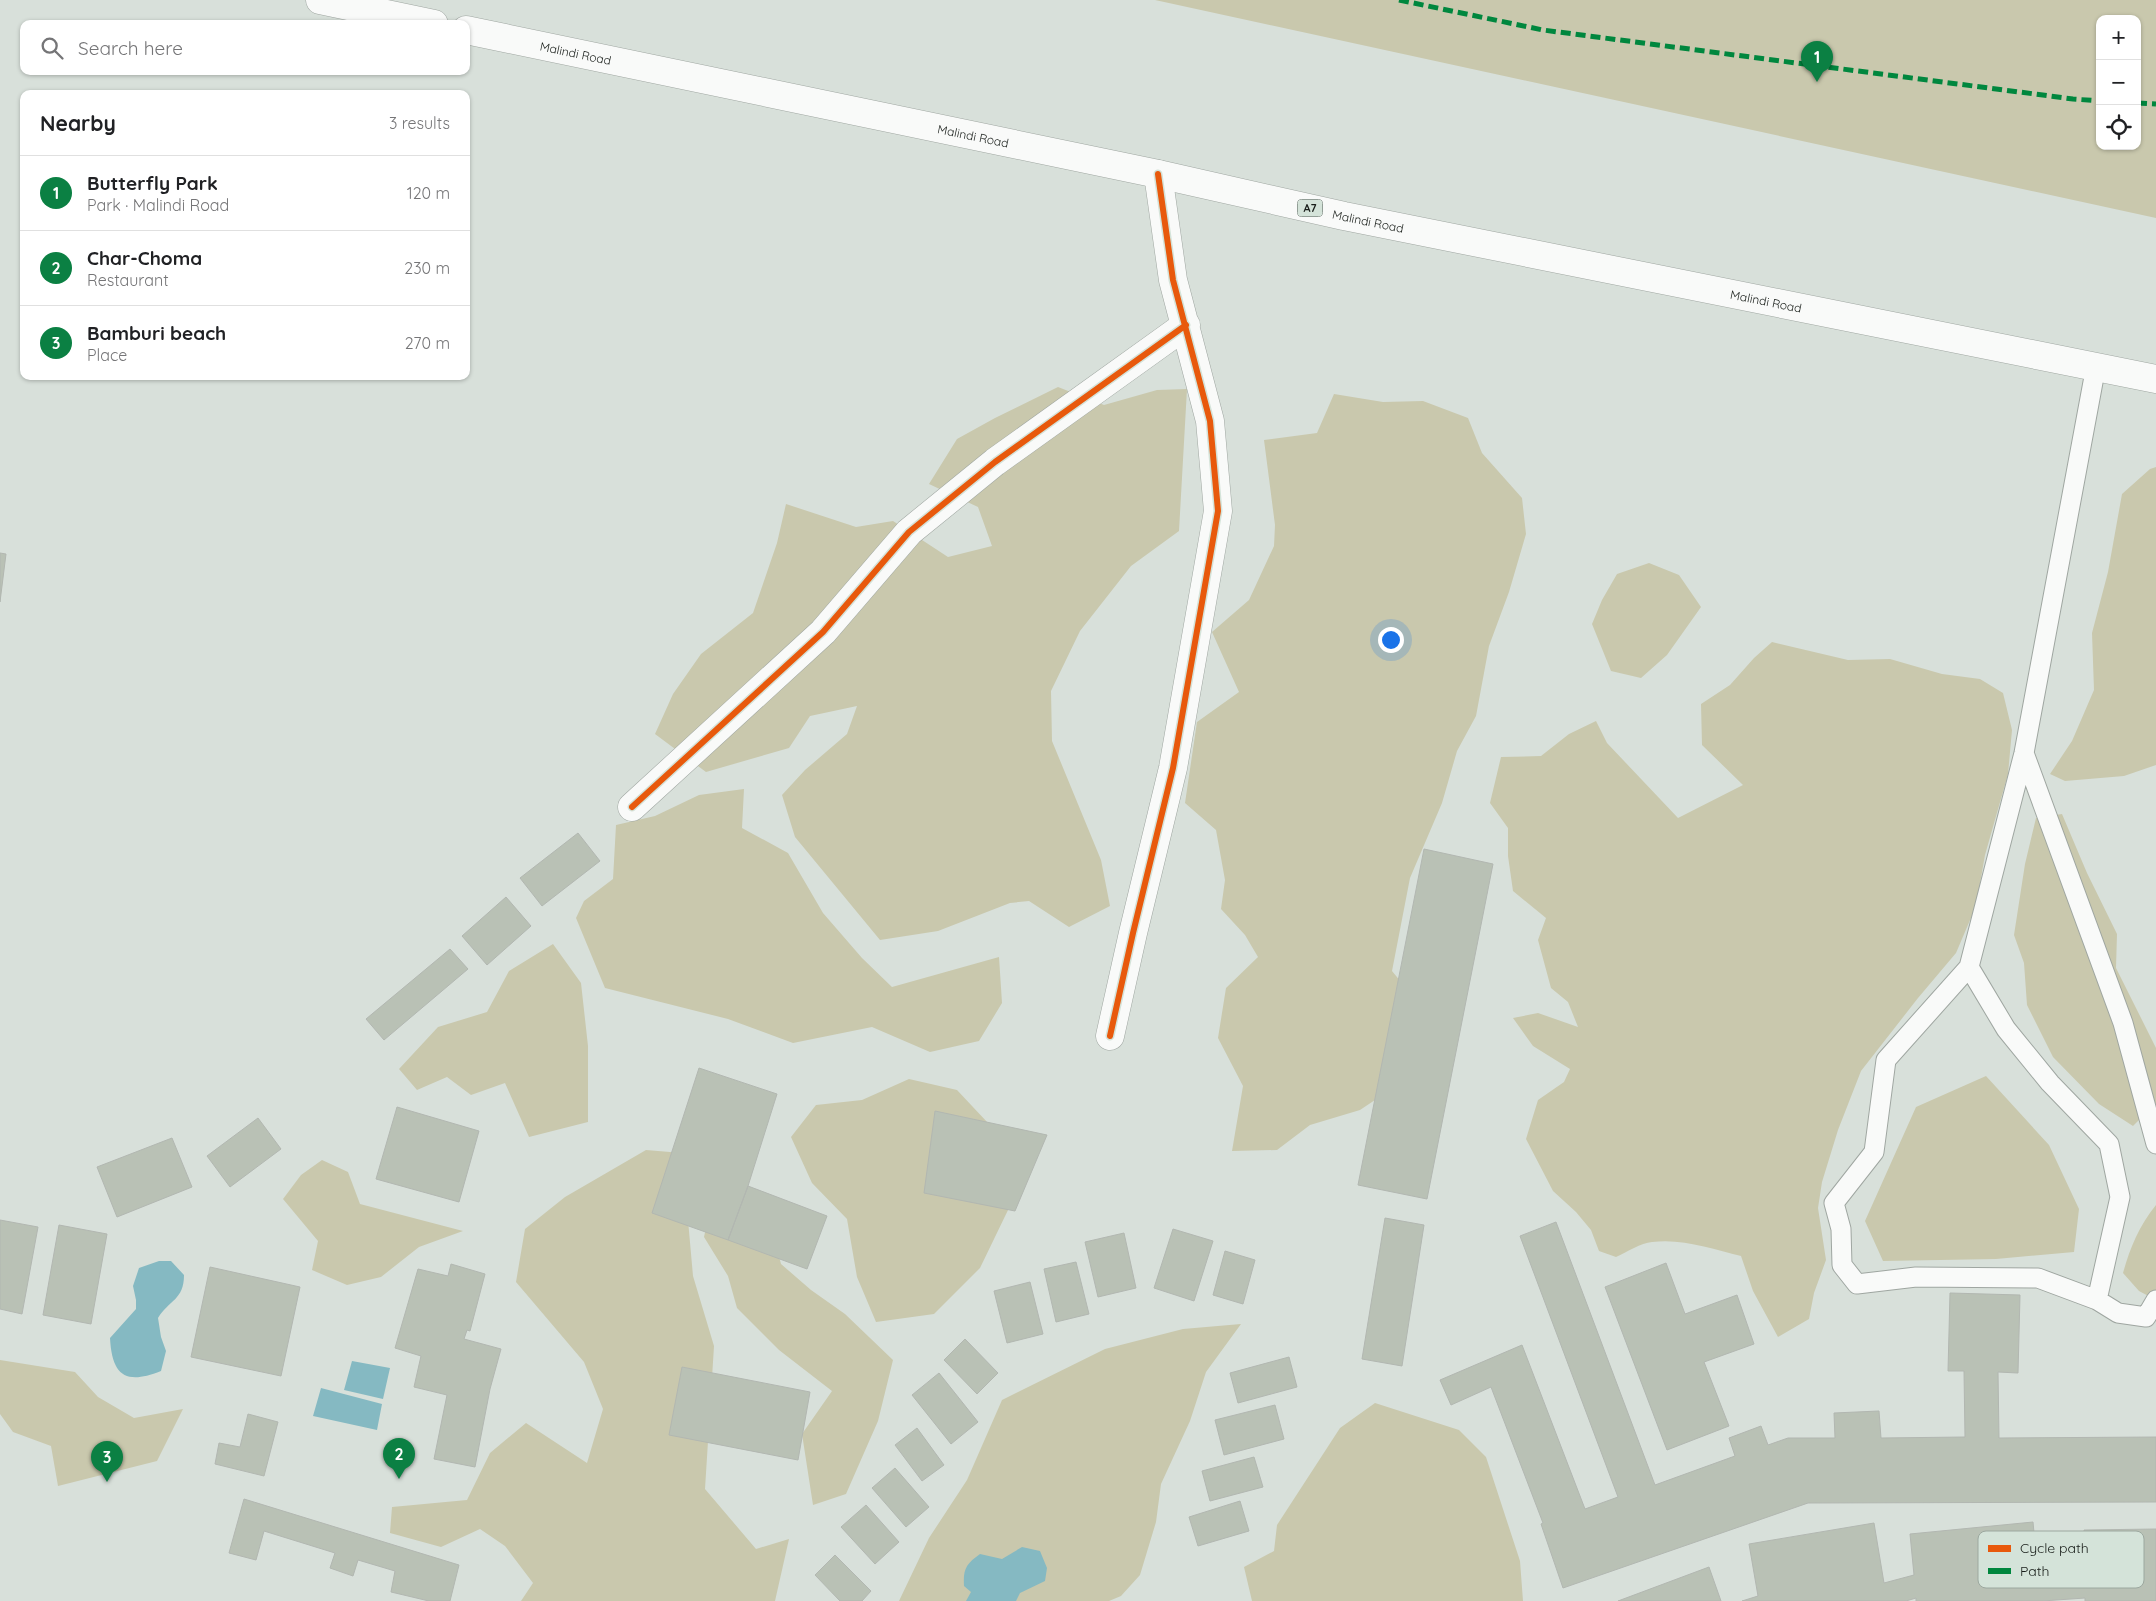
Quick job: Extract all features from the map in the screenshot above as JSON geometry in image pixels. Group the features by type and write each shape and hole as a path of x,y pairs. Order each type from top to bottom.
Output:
{"main road":[{"path":"320,0 415,20"},
{"name":"Malindi Road","path":"470,31 1158,174 1344,216 2156,379"},
{"path":"1110,1036 1173,768 1218,511 1210,421 1173,280 1158,174"},
{"path":"632,807 823,632 909,532 995,462 1186,325"}],"lane":[{"path":"2096,366 2024,753 1969,967 1886,1060 1874,1152 1834,1203 1841,1228 1842,1265 1857,1284 1916,1277 2038,1278 2097,1300 2118,1314 2146,1317 2156,1300"},
{"path":"2024,753 2123,1023 2156,1144"},
{"path":"1969,967 2006,1029 2050,1083 2108,1144 2120,1197 2097,1300"}],"green space":[{"path":"1155,0 2156,0 2156,218"},
{"path":"1058,387 1104,405 1157,390 1187,389 1179,531 1131,566 1080,631 1051,691 1052,741 1101,860 1110,906 1069,927 1029,901 1010,903 938,931 880,940 795,837 782,795 805,770 847,734 857,706 810,716 789,748 706,772 655,734 673,694 701,654 753,613 777,543 786,504 856,527 893,521 948,557 992,546 978,507 929,484 957,439"},
{"path":"1334,394 1383,402 1423,401 1468,418 1482,453 1522,498 1526,534 1509,592 1489,646 1476,716 1457,751 1442,803 1410,878 1392,971 1438,1027 1396,1086 1360,1110 1310,1125 1277,1150 1232,1151 1243,1086 1218,1038 1226,988 1258,957 1245,935 1221,909 1225,880 1216,830 1185,803 1197,722 1239,692 1212,632 1249,600 1274,546 1275,525 1264,440 1317,433"},
{"path":"2156,467 2156,765 2124,776 2065,781 2050,774 2072,741 2094,690 2092,633 2108,572 2122,494 2150,469"},
{"path":"1649,563 1679,575 1701,607 1667,655 1641,678 1611,671 1592,624 1602,600 1617,574"},
{"path":"1772,642 1848,660 1890,659 1942,674 1980,679 2003,693 2012,730 2008,774 1985,855 1976,906 1956,953 1861,1071 1838,1130 1822,1182 1818,1208 1826,1260 1814,1293 1809,1319 1778,1337 1753,1291 1741,1256 1697,1245 1663,1241 1643,1244 1616,1257 1599,1251 1591,1230 1576,1212 1553,1191 1526,1139 1538,1100 1564,1082 1570,1069 1533,1046 1513,1018 1538,1013 1578,1027 1568,1002 1551,988 1538,940 1546,918 1513,891 1508,856 1508,828 1490,803 1501,757 1541,756 1569,734 1596,721 1607,743 1678,818 1743,785 1702,745 1701,704 1730,685 1754,658"},
{"path":"744,789 742,828 788,853 823,913 862,958 892,987 999,957 1002,1003 979,1041 930,1052 872,1027 793,1043 728,1019 605,988 576,918 584,901 613,879 616,825 655,816 699,795"},
{"path":"2062,814 2087,873 2117,934 2116,968 2156,1048 2156,1103 2133,1126 2099,1104 2053,1057 2027,1005 2024,963 2014,935 2025,864 2036,818"},
{"path":"553,944 581,983 588,1046 588,1122 529,1137 505,1083 471,1095 447,1077 417,1090 399,1069 438,1027 487,1012 509,971"},
{"path":"1986,1076 2049,1145 2079,1209 2074,1252 1996,1259 1883,1261 1865,1221 1916,1107"},
{"path":"909,1079 957,1090 1003,1139 1009,1208 980,1268 934,1314 876,1322 857,1277 847,1219 812,1183 791,1137 816,1105 862,1100"},
{"path":"646,1150 682,1153 693,1276 714,1346 705,1489 756,1549 789,1539 775,1601 521,1601 533,1583 505,1546 480,1529 441,1547 390,1533 392,1507 467,1500 490,1453 526,1423 587,1463 603,1409 584,1362 516,1282 525,1229 565,1197"},
{"path":"322,1160 348,1172 360,1204 463,1231 419,1247 381,1277 347,1285 312,1270 318,1241 283,1199 301,1175"},
{"path":"763,1196 781,1264 811,1290 845,1314 893,1360 878,1421 846,1494 813,1505 802,1434 832,1391 779,1350 737,1308 728,1276 704,1237 712,1200"},
{"path":"2156,1205 2156,1300 2139,1291 2123,1273 2136,1238"},
{"path":"1241,1324 1206,1372 1190,1421 1161,1484 1156,1522 1140,1575 1121,1596 1109,1601 899,1601 929,1538 967,1480 1002,1400 1105,1349 1183,1329"},
{"path":"0,1360 75,1372 98,1397 134,1418 183,1409 157,1461 58,1486 51,1446 13,1432 0,1414"},
{"path":"1375,1403 1459,1430 1486,1457 1520,1561 1523,1601 1252,1601 1244,1567 1274,1551 1277,1525 1340,1428"}],"water":[{"path":"159,1261 171,1261 184,1275 179,1295 158,1318 161,1337 166,1351 161,1371 139,1377 130,1377 118,1369 111,1351 110,1338 136,1309 133,1286 139,1268"},
{"path":"352,1361 390,1368 383,1399 344,1390"},
{"path":"321,1388 382,1404 377,1430 313,1416"},
{"path":"1022,1547 1040,1551 1047,1568 1045,1581 1020,1593 1016,1601 966,1601 971,1592 964,1586 964,1575 966,1567 971,1561 980,1554 1002,1559"}],"building":[{"path":"0,553 6,554 0,602"},
{"path":"578,833 600,861 542,906 520,878"},
{"path":"1424,849 1493,864 1427,1199 1358,1185"},
{"path":"506,897 531,926 487,965 462,936"},
{"path":"450,949 468,969 384,1040 366,1019"},
{"path":"699,1068 777,1094 748,1186 728,1240 652,1213"},
{"path":"397,1107 479,1131 459,1202 376,1179"},
{"path":"935,1111 1047,1135 1015,1211 924,1193"},
{"path":"258,1118 281,1149 230,1187 207,1156"},
{"path":"172,1138 192,1187 117,1217 97,1167"},
{"path":"748,1186 827,1216 807,1269 728,1240"},
{"path":"1385,1218 1424,1225 1402,1366 1362,1359"},
{"path":"0,1220 38,1227 22,1314 0,1309"},
{"path":"1556,1222 1655,1485 1735,1456 1729,1438 1761,1426 1768,1445 1788,1438 1835,1438 1834,1413 1879,1411 1881,1438 1965,1437 1964,1371 1948,1371 1950,1293 2020,1295 2018,1373 1998,1372 1999,1438 2156,1437 2156,1502 1808,1503 1563,1588 1541,1524 1543,1523 1491,1387 1451,1405 1440,1380 1522,1345 1585,1509 1618,1497 1520,1236"},
{"path":"59,1225 107,1234 91,1324 43,1315"},
{"path":"1173,1229 1213,1241 1194,1301 1154,1288"},
{"path":"1124,1233 1136,1288 1098,1297 1085,1242"},
{"path":"1225,1251 1255,1260 1243,1304 1213,1295"},
{"path":"1076,1262 1089,1314 1056,1322 1044,1269"},
{"path":"1666,1263 1685,1314 1737,1295 1754,1344 1704,1362 1729,1426 1667,1450 1605,1287"},
{"path":"451,1264 485,1274 470,1331 467,1330 464,1339 501,1349 490,1389 475,1467 434,1459 447,1395 414,1387 421,1356 395,1348 418,1269 448,1276"},
{"path":"210,1267 300,1287 281,1376 191,1357"},
{"path":"1030,1282 1043,1334 1007,1343 994,1291"},
{"path":"965,1339 998,1373 977,1394 944,1360"},
{"path":"1289,1357 1297,1387 1238,1403 1230,1373"},
{"path":"682,1367 810,1392 798,1460 669,1435"},
{"path":"939,1373 978,1422 951,1444 912,1395"},
{"path":"1275,1405 1284,1439 1224,1455 1215,1420"},
{"path":"248,1414 278,1422 264,1476 215,1464 219,1443 240,1447"},
{"path":"917,1428 944,1465 922,1481 895,1445"},
{"path":"1254,1457 1263,1487 1210,1501 1202,1471"},
{"path":"895,1468 929,1507 906,1527 872,1488"},
{"path":"244,1499 459,1565 450,1601 429,1601 391,1592 395,1571 358,1560 353,1576 330,1568 335,1553 264,1531 256,1560 229,1553"},
{"path":"1240,1501 1249,1531 1198,1546 1189,1517"},
{"path":"866,1505 899,1542 875,1564 841,1527"},
{"path":"2033,1522 2034,1531 1978,1531 1978,1588 2144,1588 2144,1531 2084,1530 2156,1529 2156,1601 2085,1601 2085,1598 2042,1601 1916,1601 1916,1598 1906,1601 1742,1601 1758,1596 1749,1544 1874,1523 1884,1583 1914,1575 1910,1534"},
{"path":"835,1555 871,1591 862,1601 840,1601 815,1575"},
{"path":"1709,1567 1721,1601 1618,1601"}],"marked path":[{"path":"1399,0 1543,30 2096,101"},
{"path":"2141,103 2156,104"}],"cycle path":[{"path":"1110,1036 1173,768 1218,511 1210,421 1173,280 1158,174"},
{"path":"632,807 823,632 909,532 995,462 1186,325"}],"place":[{"name":"Butterfly Park","path":"1817,82"},
{"name":"Char-Choma","path":"399,1479"},
{"name":"Bamburi beach","path":"107,1482"}]}
